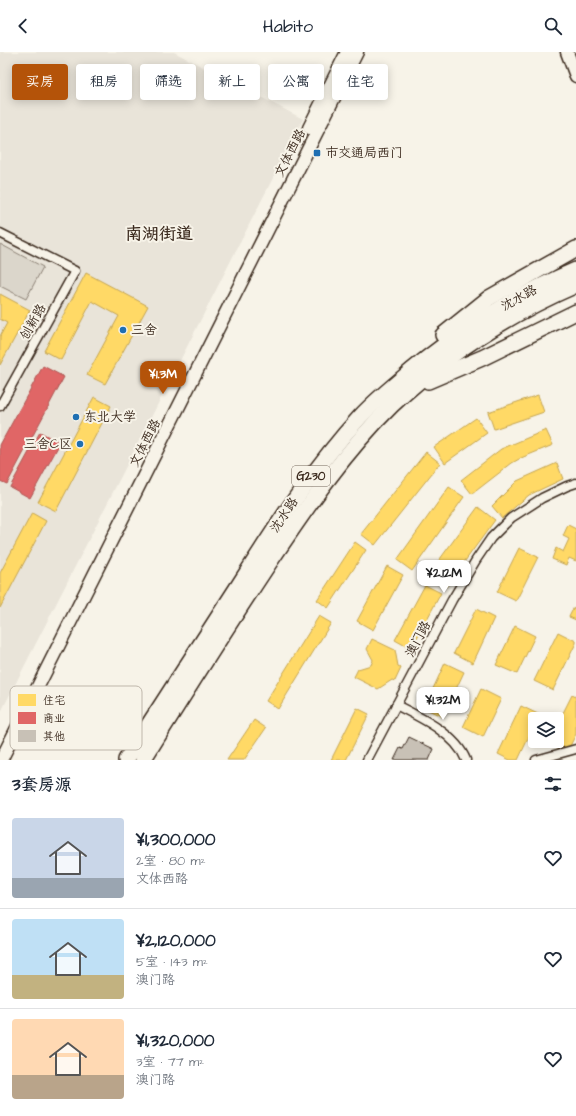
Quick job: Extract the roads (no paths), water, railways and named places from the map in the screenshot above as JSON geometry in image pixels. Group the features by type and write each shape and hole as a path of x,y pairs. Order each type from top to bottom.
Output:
{"highway":[{"path":"381,397 420,353 489,298 576,249"},
{"name":"沈水路","path":"142,735 269,538 307,482 325,458 361,416 413,368 461,333 519,298 576,270"},
{"name":"沈水路","path":"143,760 251,591 308,508 363,436 393,405 439,365 485,333 530,307 576,285"},
{"path":"414,386 482,358 576,312"},
{"name":"沈水路","path":"126,760 132,750"}],"street":[{"name":"文体西路","path":"31,686 347,52"},
{"name":"文体西路","path":"38,686 357,52"},
{"path":"567,52 576,76"},
{"name":"创新路","path":"0,233 74,271 0,406"},
{"name":"澳门路","path":"367,760 452,600 491,538 511,518 542,498 576,483"},
{"path":"396,705 421,718 455,742 464,754 466,760"},
{"name":"文体西路","path":"0,748 10,728"},
{"name":"文体西路","path":"1,760 10,742"},
{"path":"536,760 576,749"}],"place":[{"name":"市交通局西门","path":"317,153"},
{"name":"三舍","path":"123,330"},
{"name":"东北大学","path":"76,417"},
{"name":"三舍C区","path":"80,444"}],"district":[{"name":"南湖街道","path":"159,234"}]}
